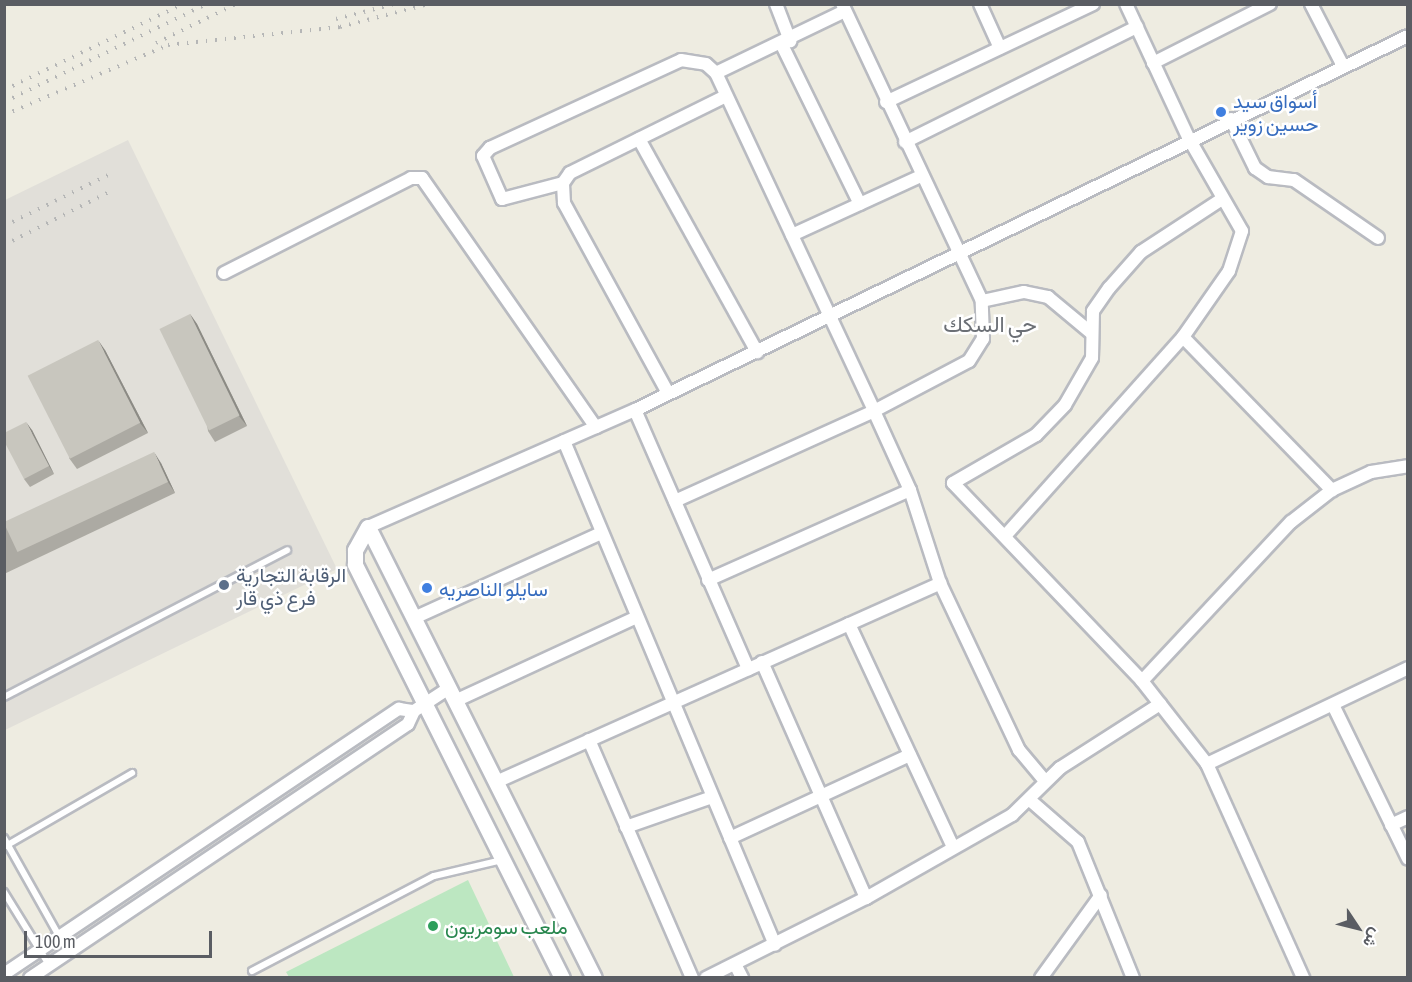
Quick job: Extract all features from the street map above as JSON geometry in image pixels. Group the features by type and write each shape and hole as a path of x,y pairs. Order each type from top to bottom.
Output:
{"street":[{"path":"776,4 786,43 860,204"},
{"path":"980,4 1000,48"},
{"path":"886,102 1093,4"},
{"path":"1005,536 1183,337 1229,271 1242,231 1189,139 1126,4"},
{"path":"1153,63 1270,4"},
{"path":"1311,4 1343,66"},
{"path":"675,501 874,411 969,362 983,339 982,301 958,255 843,8 786,43 716,73"},
{"path":"905,142 1137,27"},
{"path":"562,978 502,860 419,708 356,564 355,550 368,527 635,410 831,318 1189,139 1407,36"},
{"path":"726,96 570,173 562,183 502,199 483,156 490,148 681,60 691,58 716,73 909,490 940,583 1019,750 1045,782"},
{"path":"1232,119 1256,168 1268,177 1294,180 1378,238"},
{"path":"639,139 757,351"},
{"path":"792,235 921,176"},
{"path":"224,273 411,178 422,178 596,427"},
{"path":"562,183 564,204 668,393"},
{"path":"1222,199 1141,252 1092,311 1090,332 1092,358 1065,405 1036,435 953,483 1142,681 1206,764 1303,978"},
{"path":"982,301 1024,292 1048,297 1090,332"},
{"path":"1183,337 1332,490"},
{"path":"635,410 748,669"},
{"path":"564,441 775,945"},
{"path":"1142,681 1291,522 1332,490 1371,472 1407,466"},
{"path":"708,580 909,490"},
{"path":"368,527 594,978"},
{"path":"414,618 601,532"},
{"path":"496,782 940,583"},
{"path":"4,974 399,709 419,708 637,617"},
{"path":"849,624 953,847"},
{"path":"762,662 866,898"},
{"path":"1206,764 1407,668"},
{"path":"706,978 866,898 1030,801 1045,782 1160,704"},
{"path":"1333,705 1407,859"},
{"path":"30,978 408,724 419,708"},
{"path":"589,740 692,978"},
{"path":"730,838 910,755"},
{"path":"626,827 712,796"},
{"path":"1030,801 1070,831 1101,895 1133,978"},
{"path":"1391,825 1407,817"},
{"path":"1041,978 1101,895"},
{"path":"735,964 742,978"}],"lane":[{"path":"4,697 287,550"},
{"path":"6,846 132,772"},
{"path":"4,838 6,846 68,952"},
{"path":"252,970 434,876 502,860"},
{"path":"4,892 49,964"}],"shaded area":[{"path":"128,140 337,569 5,730 5,200"}],"green space":[{"name":"ملعب سومريون","path":"468,880 514,977 289,977 286,972"}],"building":[{"path":"190,314 240,416 209,430 159,329"},
{"path":"98,340 140,423 70,459 28,376"},
{"path":"26,422 49,466 24,479 4,441 4,433"},
{"path":"154,452 168,482 17,552 4,522"}],"railway":[{"path":"4,90 183,4"},
{"path":"4,102 207,4"},
{"path":"156,43 236,4"},
{"path":"336,19 395,4"},
{"path":"4,115 168,45 340,27 428,4"},
{"path":"4,226 108,175"},
{"path":"4,245 113,190"}],"place":[{"name":"أسواق سيد حسين زوير","path":"1221,112"},
{"name":"الرقابة التجارية فرع ذي قار","path":"224,585"},
{"name":"سايلو الناصريه","path":"427,588"},
{"name":"ملعب سومريون","path":"433,926"}],"district":[{"name":"حي السكك","path":"990,325"}]}
